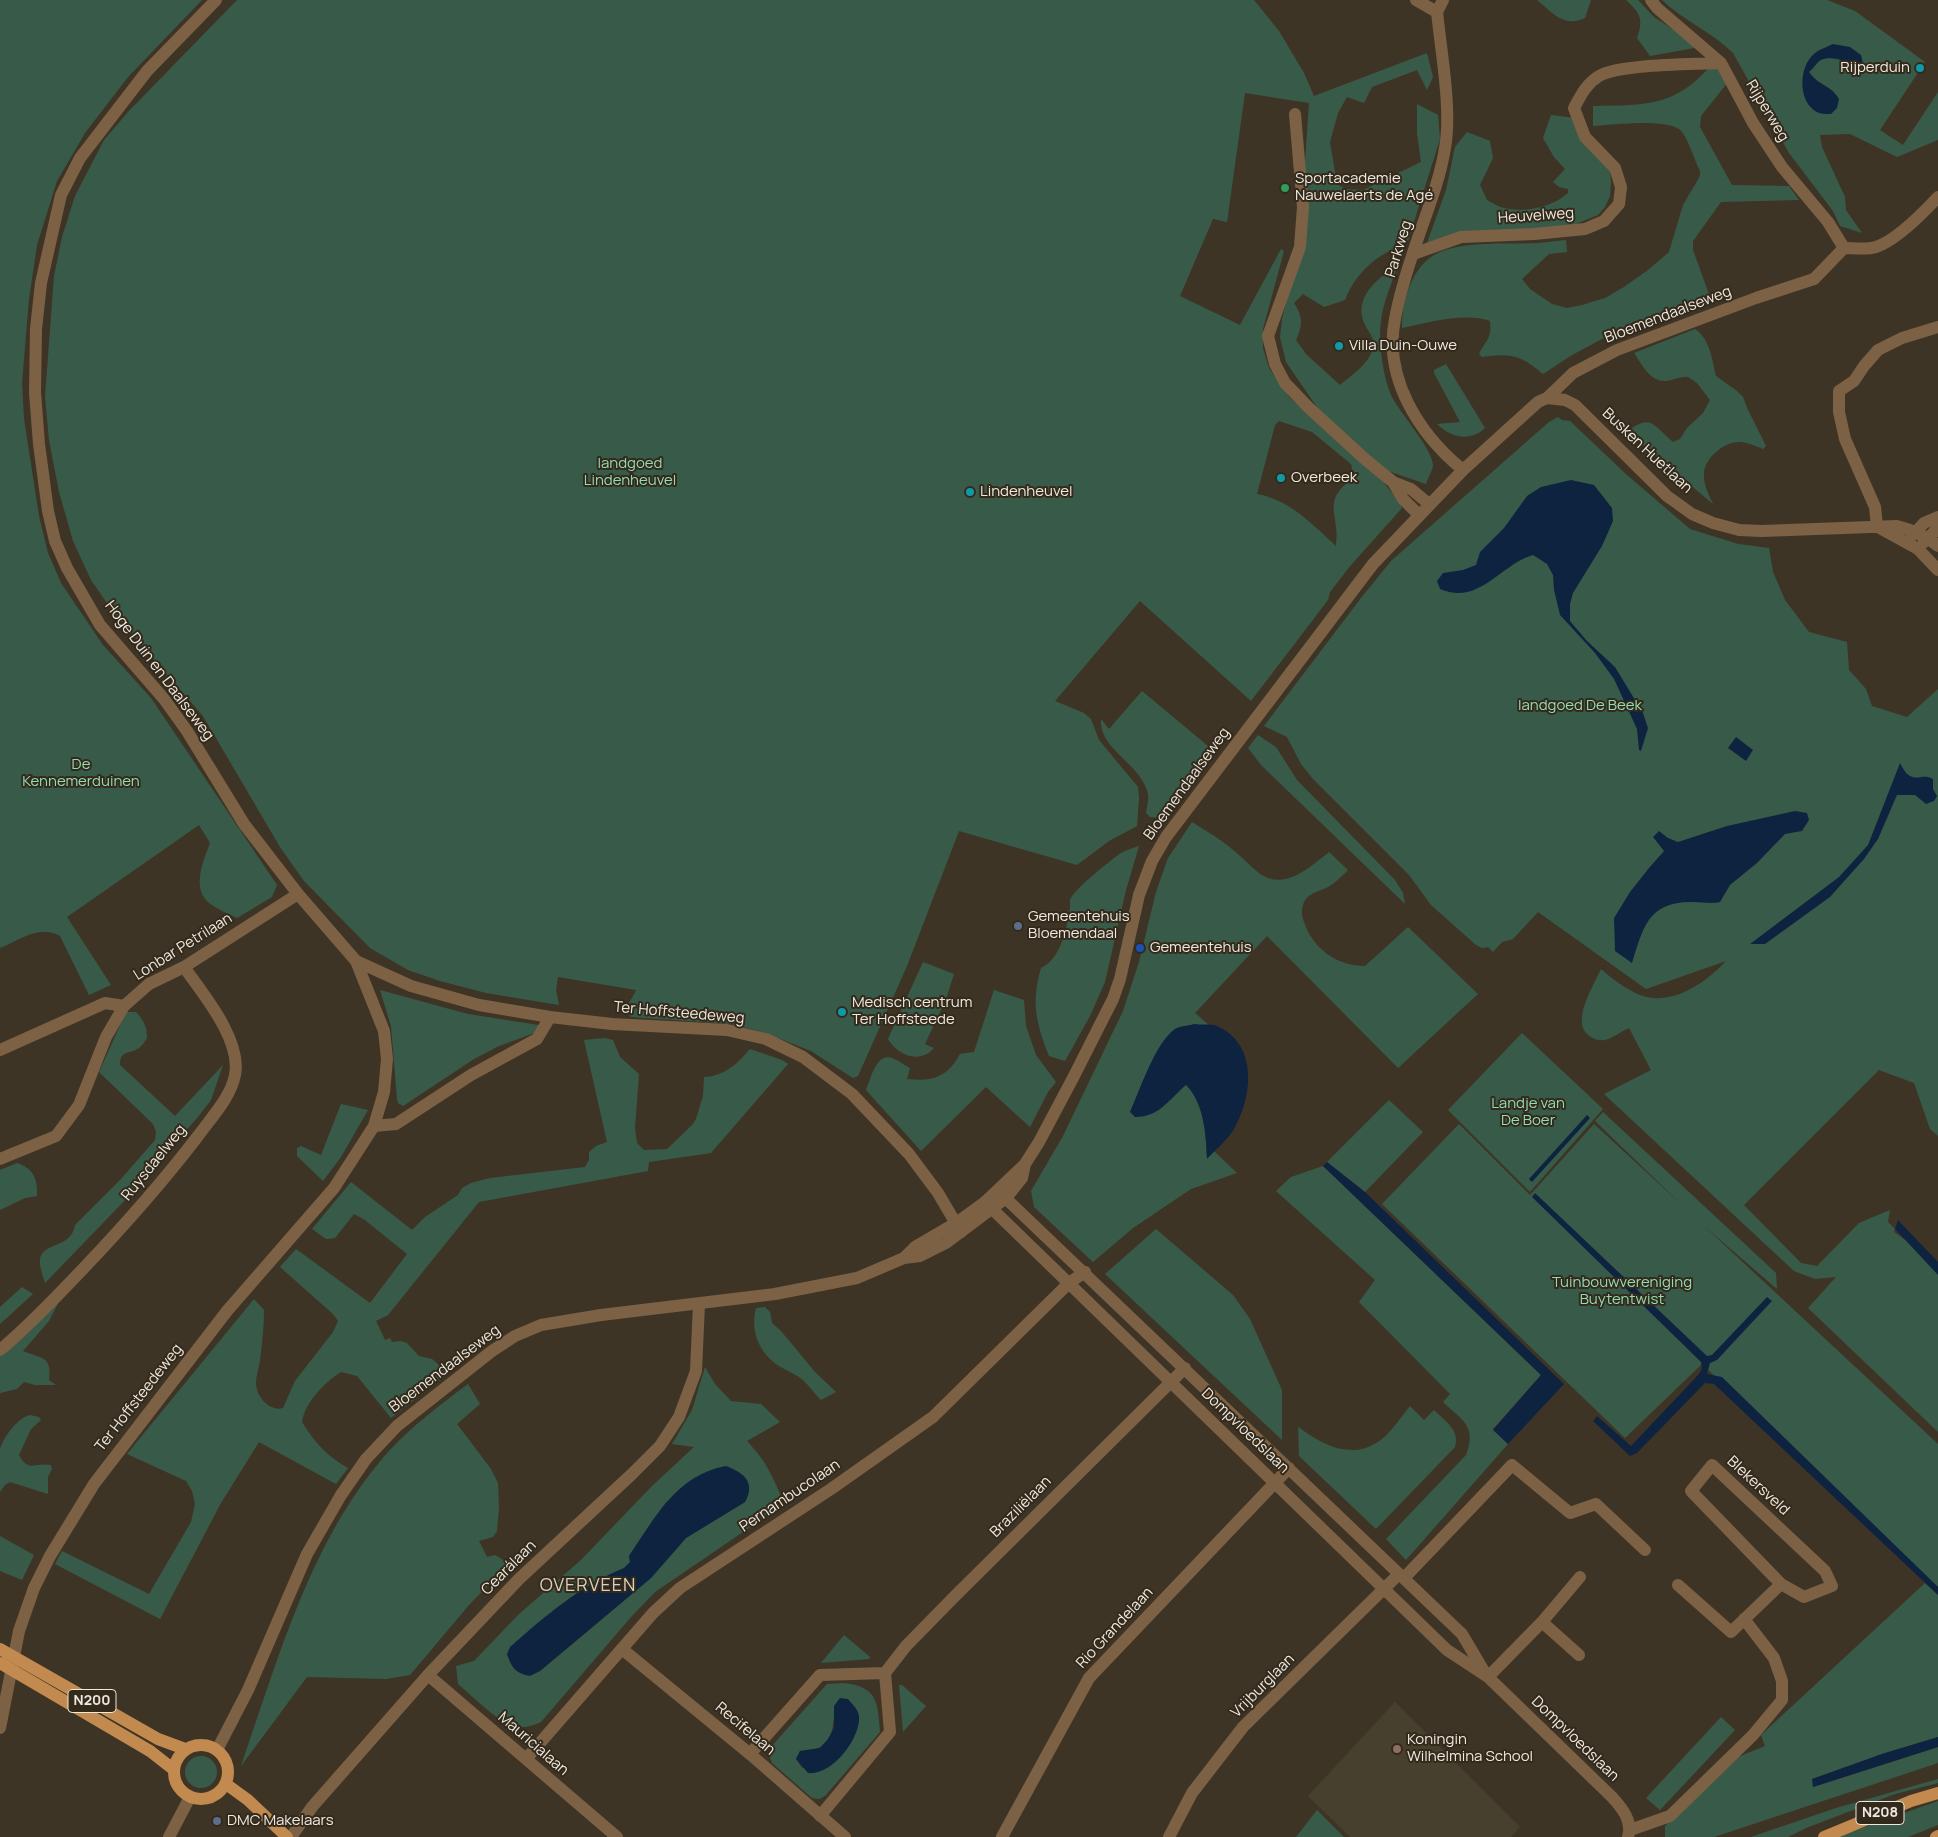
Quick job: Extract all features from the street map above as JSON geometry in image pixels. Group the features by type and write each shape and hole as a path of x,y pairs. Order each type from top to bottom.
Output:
{"main road":[{"name":"N200","path":"0,1650 8,1662 150,1751 173,1769"},
{"name":"N200","path":"8,1662 158,1739 185,1749 191,1746 202,1745 217,1750"},
{"path":"185,1749 177,1757 173,1769 174,1778 177,1787 190,1798 198,1800 210,1798 226,1784 227,1765 224,1757 217,1750"},
{"path":"226,1784 248,1800 289,1837"},
{"name":"N208","path":"1824,1837 1911,1801 1938,1793"}],"street":[{"name":"Hoge Duin en Daalseweg","path":"216,0 147,71 80,158 61,195 41,283 36,329 35,392 39,444 48,511 55,541 67,568 100,625 139,669 187,731 244,824 334,937"},
{"path":"1416,0 1437,12 1443,0"},
{"name":"Rijperweg","path":"1651,0 1657,8 1721,63 1753,123 1782,167 1828,222 1844,248"},
{"name":"Parkweg","path":"1437,12 1447,111 1446,147 1437,185 1413,254 1395,320 1394,344 1400,385 1413,415 1429,436 1463,470"},
{"name":"Heuvelweg","path":"1413,254 1461,237 1534,234 1585,229 1604,221 1619,204 1621,187 1615,168 1585,137 1574,108 1584,88 1601,75 1630,68 1721,63"},
{"path":"1295,114 1303,207 1300,247 1268,336 1270,350 1285,382 1302,401 1366,460 1393,482 1403,499 1419,515"},
{"path":"1844,248 1876,247 1898,234 1920,217 1938,197"},
{"name":"Bloemendaalseweg","path":"217,1750 248,1690 308,1554 341,1495 366,1459 397,1426 492,1351 515,1336 541,1325 601,1315 776,1294 831,1285 857,1278 904,1258 920,1256 946,1243 959,1228 1002,1194 1039,1142 1113,999 1120,979 1139,895 1152,861 1166,837 1361,579 1391,543 1463,470 1538,402 1547,398 1574,373 1617,350 1756,298 1814,279 1844,248"},
{"path":"1877,526 1876,507 1845,439 1839,412 1839,391 1854,381 1878,350 1902,338 1938,327"},
{"name":"Busken Huetlaan","path":"1547,398 1565,400 1575,405 1666,496 1692,514 1713,523 1740,530 1762,531 1897,526 1916,531 1933,542"},
{"path":"1393,482 1412,488 1429,504"},
{"path":"1938,517 1924,523 1916,531 1913,546 1933,542 1938,528"},
{"name":"Busken Huetlaan","path":"1877,526 1913,546 1938,570"},
{"name":"Lonbar Petrilaan","path":"0,1159 56,1136 79,1105 106,1037 124,1006 149,984 184,967 298,894"},
{"name":"Ter Hoffsteedeweg","path":"0,1728 8,1662 34,1588 50,1556 94,1484 227,1311 334,1188 374,1126 384,1092 387,1059 384,1031 356,961 334,937"},
{"name":"Ter Hoffsteedeweg","path":"356,961 411,986 479,1005 550,1017 612,1024 727,1030 766,1038 803,1057 852,1094 909,1154 938,1193 959,1228"},
{"name":"Ruysdaelweg","path":"0,1350 20,1334 120,1230 182,1157 218,1109 230,1089 235,1074 236,1059 231,1042 214,1012 184,967"},
{"path":"0,1050 105,1003 124,1006"},
{"path":"374,1126 396,1124 471,1075 537,1040 550,1017"},
{"name":"Dompvloedslaan","path":"1002,1194 1462,1634 1488,1677"},
{"name":"Dompvloedslaan","path":"988,1205 1447,1650 1488,1677 1612,1797 1628,1818 1629,1834"},
{"name":"Pernambucolaan","path":"526,1759 653,1613 680,1588 831,1489 932,1417 1069,1283 1085,1272"},
{"name":"Cearálaan","path":"289,1837 312,1807 428,1675 519,1579 660,1446 679,1416 696,1371 700,1304"},
{"name":"Braziliëlaan","path":"885,1673 906,1646 954,1596 1185,1368"},
{"path":"1402,1576 1512,1465 1570,1513 1596,1504 1645,1550"},
{"name":"Blekersveld","path":"1712,1465 1826,1571 1832,1586 1804,1597 1781,1584 1691,1490 1712,1465"},
{"name":"Rio Grandelaan","path":"1002,1837 1089,1678 1289,1468"},
{"name":"Vrijburglaan","path":"1168,1837 1192,1793 1243,1727 1384,1589 1402,1576"},
{"path":"1488,1677 1542,1622 1580,1577"},
{"path":"1678,1585 1731,1632 1781,1584"},
{"path":"1629,1834 1670,1816 1753,1736 1782,1700 1782,1681 1774,1658 1744,1619"},
{"path":"1542,1622 1579,1655"},
{"name":"Recifelaan","path":"622,1649 750,1754 844,1837"},
{"path":"750,1754 820,1675 885,1673 890,1732 820,1816"},
{"name":"Mauricialaan","path":"428,1675 617,1837"},
{"path":"168,1837 190,1798"}],"shaded area":[{"name":"Koningin Wilhelmina School","path":"1395,1702 1520,1827 1511,1837 1350,1837 1308,1796"}],"green space":[{"name":"De Kennemerduinen","path":"0,0 202,0 128,77 85,133 57,181 37,245 29,299 22,383 24,419 39,516 48,553 61,583 103,645 151,698 277,885 272,897 237,918 212,905 201,892 200,876 210,843 199,825 67,917 111,985 89,995 60,936 52,933 37,932 0,948"},
{"name":"landgoed Lindenheuvel","path":"237,0 1254,0 1279,31 1304,73 1314,96 1427,53 1433,77 1427,90 1417,70 1372,87 1364,103 1347,97 1338,113 1330,142 1337,184 1345,189 1363,190 1421,162 1417,133 1417,104 1438,115 1440,139 1407,244 1387,252 1370,264 1355,281 1345,300 1324,307 1303,294 1294,303 1301,321 1296,340 1306,354 1340,385 1364,364 1373,348 1373,339 1362,317 1364,298 1368,290 1375,283 1398,265 1382,314 1380,339 1382,359 1392,397 1423,442 1432,459 1433,466 1426,484 1382,469 1321,413 1286,362 1280,337 1282,319 1299,252 1309,103 1245,93 1227,222 1213,219 1180,296 1240,325 1281,249 1284,251 1263,329 1263,348 1269,368 1289,397 1382,480 1402,508 1351,565 1330,592 1328,600 1251,701 1140,601 1055,701 1084,713 1091,719 1099,740 1138,787 1137,826 1109,841 1077,865 959,831 907,966 858,1076 853,1078 811,1051 763,1032 731,1024 631,1017 627,1010 636,990 558,977 556,990 559,1005 486,993 440,981 408,970 370,948 304,881 280,847 203,716 113,612 91,580 73,541 59,492 49,440 45,397 54,276 62,237 75,196 104,140 128,112","holes":["1279,421 1312,432 1351,464 1353,473 1352,479 1342,487 1334,502 1336,546 1309,521 1290,507 1269,497 1257,494 1275,425"]},
{"path":"1537,0 1591,0 1585,18 1571,21 1559,18"},
{"path":"1626,0 1638,0 1654,17 1700,47 1650,56 1637,38 1640,26 1639,17 1635,9"},
{"path":"1662,0 1827,0 1855,11 1925,62 1880,130 1903,145 1938,92 1938,140 1897,157 1850,134 1820,135 1822,147 1845,197 1846,210 1862,233 1840,226 1833,211 1789,153 1733,53"},
{"path":"1713,63 1728,82 1701,116 1700,127 1732,185 1789,186 1799,200 1721,202 1693,241 1693,250 1710,297 1615,332 1572,355 1543,374 1522,359 1501,355 1482,357 1479,354 1489,336 1490,321 1458,318 1402,328 1405,301 1415,275 1426,261 1436,254 1449,249 1480,244 1539,243 1566,240 1567,252 1549,254 1522,279 1530,289 1552,304 1567,308 1605,298 1648,270 1669,252 1683,205 1700,176 1700,171 1685,136 1676,127 1654,123 1593,126 1593,106 1645,104 1673,96 1686,88"},
{"path":"1551,115 1575,118 1610,170 1610,196 1605,207 1598,215 1576,224 1427,243 1446,190 1455,147 1467,132 1490,141 1493,158 1480,185 1487,200 1498,206 1521,210 1538,208 1555,202 1568,193 1568,189 1559,187 1553,182 1565,169 1554,157 1543,138"},
{"path":"1695,329 1707,344 1716,376 1743,397 1766,446 1763,449 1751,444 1734,442 1722,447 1711,457 1705,468 1704,482 1713,504 1627,432 1635,426 1648,422 1657,427 1673,442 1680,439 1687,428 1703,413 1710,400 1697,383 1688,377 1665,381 1659,380 1646,371 1634,353"},
{"path":"1446,364 1485,428 1467,437 1454,435 1437,424 1460,422 1434,373 1434,370"},
{"name":"landgoed De Beek","path":"1558,417 1562,420 1570,421 1627,475 1690,529 1738,544 1769,548 1773,572 1785,600 1809,632 1847,642 1849,670 1866,689 1872,706 1907,717 1938,689 1938,1136 1930,1129 1914,1083 1879,1070 1744,1205 1801,1263 1817,1266 1859,1223 1890,1210 1888,1222 1895,1229 1894,1232 1938,1263 1938,1432 1808,1308 1836,1277 1815,1279 1794,1271 1604,1094 1651,1070 1629,1028 1611,1038 1597,1040 1587,1034 1583,1028 1583,1011 1601,969 1619,984 1635,993 1652,998 1664,998 1687,991 1698,985 1726,961 1646,989 1538,912 1513,939 1502,942 1493,952 1488,947 1482,948 1476,945 1431,905 1409,875 1313,779 1301,764 1287,737 1264,726 1391,561 1549,422"},
{"path":"1142,691 1214,751 1163,818 1150,817 1146,813 1148,794 1144,783 1113,748 1102,730 1101,719 1109,729"},
{"path":"1258,735 1276,747 1297,780 1395,880 1403,893 1405,904 1261,765 1248,748"},
{"path":"1192,822 1224,842 1259,873 1268,878 1287,879 1305,870 1329,852 1348,870 1331,885 1307,897 1302,908 1303,919 1308,932 1320,948 1327,954 1345,963 1365,966 1408,927 1478,994 1398,1068 1267,936 1195,1013 1209,1025 1184,1026 1170,1033 1163,1042 1144,1079 1130,1112 1159,1110 1186,1084 1197,1100 1203,1119 1207,1158 1214,1151 1237,1173 1191,1189 1133,1228 1093,1262 1034,1207 1031,1191 1063,1136 1123,1011 1139,962 1156,892 1168,858"},
{"path":"1139,846 1126,890 1105,982 1090,1016 1065,1061 1049,1056 1038,1023 1036,991 1041,968 1054,958 1062,942 1069,916 1070,900 1085,883 1109,862 1123,852"},
{"path":"923,962 954,974 946,999 925,1044 934,1048 922,1056 916,1057 903,1054 888,1039"},
{"path":"380,990 468,1014 551,1027 499,1046 474,1059 403,1106 398,1103 397,1099 391,1026"},
{"path":"994,990 1024,1000 1026,1026 1036,1055 1056,1082 1048,1092 1030,1127 986,1087 921,1151 866,1090 872,1073 878,1063 886,1057 892,1058 910,1068 907,1079 924,1080 945,1073 960,1054 974,1052"},
{"path":"126,1012 136,1012 139,1015 146,1027 147,1038 139,1048 123,1054 120,1065 175,1116 223,1065 211,1100 197,1118 130,1195 45,1283 40,1265 42,1254 69,1238 75,1225 121,1179 155,1140 156,1132 153,1124 99,1072"},
{"name":"Landje van De Boer","path":"1522,1033 1603,1109 1530,1192 1448,1110"},
{"path":"605,1038 613,1040 620,1057 639,1074 635,1128 637,1143 644,1150 667,1149 696,1119 703,1096 704,1077 724,1072 740,1060 750,1049 782,1060 788,1064 711,1153 649,1162 648,1171 479,1202 388,1315 376,1321 385,1340 390,1338 392,1342 401,1341 407,1343 419,1356 432,1359 448,1373 391,1418 357,1376 341,1372 329,1381 311,1400 302,1422 322,1448 348,1468 336,1484 259,1442 221,1503 160,1619 55,1564 62,1551 149,1594 191,1522 195,1504 192,1491 186,1481 127,1454 254,1299 264,1310 260,1363 256,1380 257,1388 261,1398 273,1408 283,1408 295,1381 333,1332 338,1321 333,1314 280,1267 296,1249 370,1303 407,1254 365,1220 354,1214 335,1238 326,1239 312,1229 351,1182 412,1230 425,1217 458,1195 462,1188 471,1183 490,1178 585,1167 589,1160 589,1152 596,1146 607,1142 584,1040"},
{"path":"1389,1100 1423,1132 1365,1192 1327,1162"},
{"path":"341,1104 368,1110 341,1157 323,1181 297,1156 297,1148 301,1146 321,1155"},
{"name":"Tuinbouwvereniging Buytentwist","path":"1603,1112 1776,1273 1777,1289 1704,1226 1938,1444 1938,1587 1702,1364 1625,1438 1382,1204 1459,1124 1530,1195 1594,1124 1682,1205 1595,1121"},
{"path":"17,1163 31,1171 37,1184 37,1196 25,1198 0,1210 0,1170"},
{"path":"1323,1166 1541,1375 1493,1429 1508,1444 1406,1560 1386,1539 1466,1455 1470,1437 1469,1430 1462,1419 1443,1402 1450,1394 1359,1302 1375,1280 1276,1191 1291,1177"},
{"path":"1156,1229 1233,1295 1250,1319 1282,1390 1282,1440 1105,1274"},
{"path":"22,1287 33,1294 0,1324 0,1307"},
{"path":"66,1288 49,1321 23,1351 40,1357 47,1362 50,1372 49,1380 56,1385 35,1385 24,1382 17,1389 0,1393 0,1351"},
{"path":"765,1307 770,1312 772,1323 815,1372 836,1392 821,1400 803,1380 779,1366 766,1355 758,1341 754,1325 756,1308"},
{"path":"705,1367 715,1384 731,1401 761,1404 780,1422 747,1441 769,1470 784,1504 655,1592 631,1617 541,1722 521,1727 503,1721 458,1684 456,1666 474,1661 518,1615 581,1560 652,1486 694,1447 672,1444 692,1410","holes":["745,1477 749,1487 745,1502 686,1538 651,1578 540,1671 576,1593 624,1568 630,1562 629,1556 666,1502"]},
{"path":"468,1384 480,1404 457,1424 491,1469 498,1483 497,1531 493,1537 479,1541 487,1557 495,1555 502,1559 507,1566 469,1605 410,1675 386,1679 307,1677 241,1766 300,1600 338,1522 362,1485 389,1451 437,1407"},
{"path":"1410,1406 1424,1420 1434,1410 1454,1431 1456,1436 1455,1447 1376,1529 1299,1456 1298,1427 1328,1445 1349,1450 1360,1449 1371,1446 1382,1439"},
{"path":"30,1415 39,1417 41,1420 31,1429 19,1455 29,1465 51,1465 52,1469 48,1477 48,1494 10,1482 0,1492 0,1449 12,1429 20,1420"},
{"path":"0,1536 34,1555 22,1580 0,1571"},
{"path":"1925,1583 1938,1595 1938,1737 1882,1754 1813,1779 1813,1787 1938,1747 1938,1763 1714,1837 1665,1837 1665,1826 1733,1759 1765,1746 1761,1735"},
{"path":"844,1635 870,1657 869,1659 821,1663"},
{"path":"843,1683 854,1685 869,1692 874,1697 876,1704 880,1732 825,1796 819,1799 812,1798 772,1763 769,1755 771,1747 827,1684","holes":["833,1718 842,1756 802,1768 796,1759 800,1751 818,1748 826,1742 832,1730"]},
{"path":"899,1685 902,1685 926,1706 903,1732"},
{"path":"1721,1717 1735,1730 1660,1810 1646,1798"},
{"path":"201,1756 207,1757 212,1761 216,1766 216,1778 212,1783 207,1787 201,1788 195,1787 190,1783 186,1778 185,1772 186,1766 190,1761 195,1757"},
{"path":"1938,1779 1938,1783 1895,1794 1806,1828 1788,1837 1751,1837 1836,1808"},
{"path":"1938,1801 1938,1825 1908,1837 1837,1837"},
{"path":"1317,1810 1344,1837 1296,1837"}],"water":[{"path":"1833,44 1850,47 1861,55 1863,64 1826,58 1809,72 1836,94 1839,99 1837,108 1831,114 1822,114 1812,108 1807,102 1802,84 1803,75 1809,59 1821,49"},
{"path":"1571,480 1594,485 1612,508 1613,521 1602,546 1573,593 1570,604 1570,621 1587,641 1615,667 1643,713 1648,728 1641,751 1639,750 1637,729 1614,679 1595,653 1560,615 1554,590 1553,575 1547,564 1533,555 1510,566 1489,582 1466,592 1454,593 1440,589 1437,581 1443,573 1463,570 1476,565 1480,552 1504,528 1527,496 1541,487"},
{"path":"1736,737 1753,750 1746,761 1728,748"},
{"path":"1900,763 1904,771 1912,777 1928,777 1933,779 1933,789 1937,796 1934,801 1926,804 1915,795 1897,795 1878,839 1864,859 1830,897 1765,944 1750,944 1839,877 1868,845"},
{"path":"1795,811 1807,813 1809,820 1802,831 1785,834 1757,863 1730,885 1720,902 1678,903 1666,906 1650,919 1644,928 1632,963 1615,951 1614,918 1630,892 1664,851 1653,837 1659,831 1668,838 1678,842 1727,826"},
{"path":"1194,1024 1214,1025 1228,1032 1238,1043 1245,1055 1248,1069 1246,1099 1241,1114 1229,1136 1207,1159 1203,1119 1197,1101 1186,1085 1158,1111 1135,1117 1130,1112 1149,1067 1161,1045 1175,1029"},
{"path":"1587,1115 1590,1118 1532,1182 1529,1179"},
{"path":"1327,1162 1365,1192 1564,1384 1508,1444 1493,1430 1541,1375 1323,1166"},
{"path":"1535,1193 1707,1356 1712,1355 1767,1297 1772,1301 1717,1360 1710,1363 1707,1374 1722,1377 1938,1587 1938,1595 1714,1384 1705,1383 1637,1453 1630,1456 1593,1421 1597,1416 1631,1446 1699,1374 1702,1368 1701,1362 1532,1197"},
{"path":"1898,1220 1938,1262 1938,1275 1895,1229"},
{"path":"726,1466 743,1475 749,1484 745,1502 686,1538 651,1578 540,1671 530,1676 521,1674 515,1669 510,1663 507,1654 510,1647 550,1613 578,1593 624,1568 630,1562 629,1556 658,1513 680,1488 709,1471"},
{"path":"840,1698 848,1699 857,1711 859,1716 855,1735 843,1754 835,1762 817,1772 808,1773 796,1759 800,1751 820,1748 828,1739 834,1728 834,1706"},
{"path":"1938,1737 1938,1747 1813,1787 1812,1779 1882,1754"}],"place":[{"name":"Rijperduin","path":"1920,68"},
{"name":"Sportacademie Nauwelaerts de Agé","path":"1285,188"},
{"name":"Villa Duin-Ouwe","path":"1339,346"},
{"name":"Overbeek","path":"1281,478"},
{"name":"Lindenheuvel","path":"970,492"},
{"name":"Gemeentehuis Bloemendaal","path":"1018,926"},
{"name":"Gemeentehuis","path":"1140,948"},
{"name":"Medisch centrum Ter Hoffsteede","path":"842,1012"},
{"name":"Koningin Wilhelmina School","path":"1397,1749"},
{"name":"DMC Makelaars","path":"217,1821"}],"district":[{"name":"OVERVEEN","path":"588,1586"}]}
